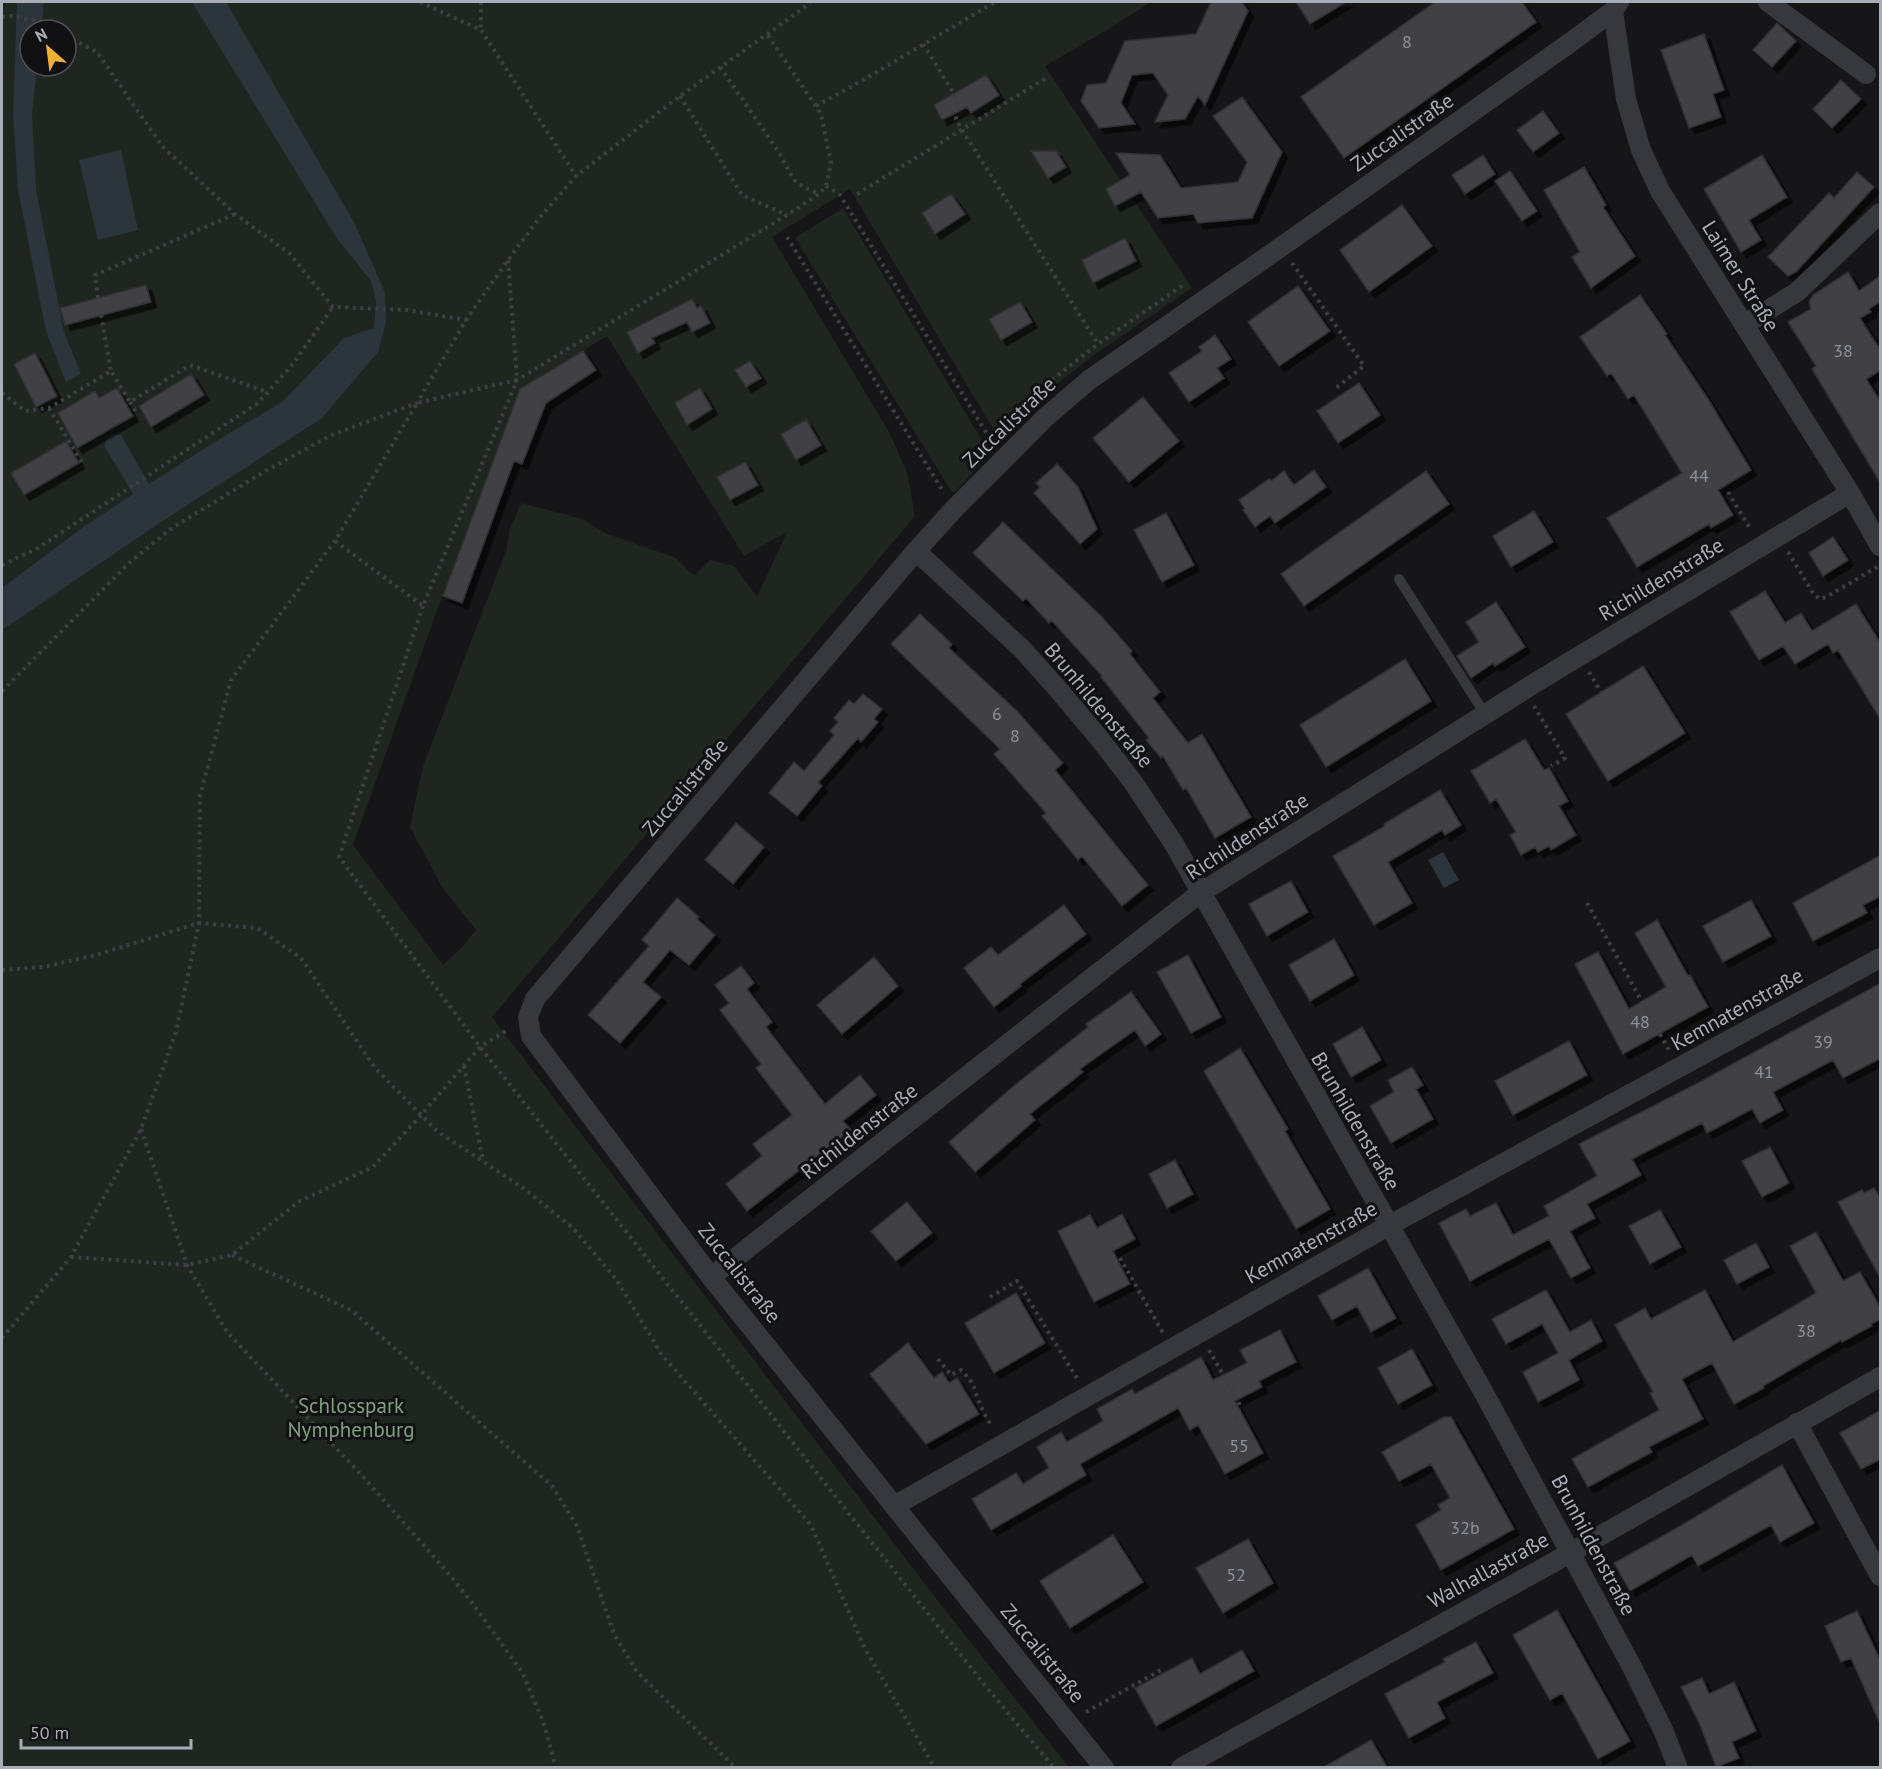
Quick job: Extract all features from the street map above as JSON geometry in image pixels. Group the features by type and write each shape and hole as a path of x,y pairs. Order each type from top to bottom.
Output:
{"street":[{"path":"1768,2 1866,74"},
{"name":"Zuccalistraße","path":"1104,1767 711,1277 531,1036 528,1017 535,999 916,552 954,509 1046,417 1089,380 1281,248 1616,6"},
{"name":"Laimer Straße","path":"1616,6 1626,99 1641,150 1660,191 1881,546"},
{"path":"1744,325 1797,292 1881,213"},
{"name":"Richildenstraße","path":"711,1277 1200,893 1524,690 1850,493"},
{"name":"Brunhildenstraße","path":"916,552 1022,649 1099,738 1133,782 1174,844 1484,1393 1637,1676 1678,1767"},
{"name":"Kemnatenstraße","path":"894,1506 1388,1226 1881,958"},
{"name":"Walhallastraße","path":"1181,1767 1881,1377"},
{"path":"1797,1423 1881,1576"}],"lane":[{"path":"1399,579 1485,714"}],"path":[{"path":"420,2 481,30 576,176"},
{"path":"481,2 481,30"},
{"path":"2,1338 71,1257 141,1129 176,1032 199,923 200,796 231,680 336,540 466,320 540,217 576,176 680,96 810,2"},
{"path":"816,106 995,2"},
{"path":"2,17 22,18"},
{"path":"2,691 129,563 172,528 267,470 332,435 417,403 517,380 819,194 826,186 831,163 821,114 767,34"},
{"path":"78,42 97,52 162,146 235,214 290,254 333,307 407,310 466,320"},
{"path":"923,44 958,100 956,119 962,130 1098,344"},
{"path":"720,67 778,151 795,180 805,188 819,194"},
{"path":"857,194 1046,78"},
{"path":"680,96 742,195 787,215"},
{"path":"826,186 840,195 1003,460"},
{"path":"98,298 95,275 235,214"},
{"path":"787,237 954,509"},
{"path":"1281,248 1364,366 1336,388"},
{"path":"336,540 423,606 517,380 508,260"},
{"path":"2,565 38,548 258,403 292,364 333,307"},
{"path":"101,315 111,371 138,415"},
{"path":"130,402 190,365 267,392"},
{"path":"2,393 25,411 49,408 111,371"},
{"path":"49,408 82,464"},
{"path":"1728,492 1761,546"},
{"path":"1778,536 1813,593 1820,599 1881,565"},
{"path":"1597,685 1601,692"},
{"path":"1524,690 1564,758 1551,766"},
{"path":"1587,903 1679,1068"},
{"path":"2,970 43,967 85,957 199,923 257,928 301,958 375,1068 437,1131 523,1188 573,1228 616,1279 662,1355 811,1525 865,1648 935,1767"},
{"path":"71,1257 187,1265 232,1255 298,1202 373,1167 480,1047 528,1017"},
{"path":"464,1066 483,1161"},
{"path":"141,1129 187,1265 227,1332 365,1479 442,1566 522,1671 543,1721 556,1767"},
{"path":"232,1255 351,1310 552,1486 577,1526 614,1634 636,1672 736,1767"},
{"path":"1120,1258 1172,1348"},
{"path":"990,1297 1017,1281 1088,1395"},
{"path":"1209,1350 1240,1405 1236,1422"},
{"path":"938,1359 951,1375 961,1370 971,1379 987,1418"},
{"path":"1080,1716 1161,1670"}],"green space":[{"name":"Schlosspark Nymphenburg","path":"2,2 1151,2 1045,66 1192,288 1094,355 1040,397 998,437 850,189 772,237 889,432 907,472 915,516 492,1017 935,1597 1069,1767 2,1768","holes":["607,336 744,556 787,532 757,597 734,566 710,560 694,576 676,558 605,533 582,519 521,503 510,529 506,551 423,766 410,827 442,887 476,930 443,965 353,845 520,389"]},
{"path":"843,208 990,454 953,494 795,238"}],"shaded area":[{"path":"17,2 44,2 42,18 18,18 18,78 36,78 32,114 36,190 64,332 81,374 66,382 46,331 18,190 13,114"},
{"path":"192,2 226,2 355,224 385,293 386,323 378,352 322,418 158,524 2,630 2,588 82,528 133,494 105,447 106,438 112,434 121,435 149,484 282,402 344,338 374,328 376,301 371,281 336,237"},
{"path":"121,150 138,230 98,240 79,160"},
{"path":"1443,852 1459,880 1444,888 1428,860"}],"building":[{"path":"1211,2 1242,2 1248,11 1205,105 1198,96 1185,119 1155,122 1168,95 1153,73 1132,75 1121,103 1135,124 1099,128 1081,101 1087,85 1106,83 1125,41 1196,34"},
{"path":"1296,2 1346,2 1310,24"},
{"path":"1435,2 1522,2 1536,22 1344,158 1301,97"},
{"path":"1777,23 1796,41 1772,67 1753,50"},
{"path":"1704,34 1724,90 1713,94 1721,117 1689,128 1661,50"},
{"path":"986,75 999,95 971,113 967,107 942,120 934,105"},
{"path":"1841,80 1861,99 1832,128 1813,109"},
{"path":"1242,97 1282,152 1252,218 1198,223 1193,214 1158,218 1141,192 1115,206 1106,189 1130,175 1116,153 1160,155 1181,188 1238,182 1247,162 1213,116"},
{"path":"1543,111 1559,133 1533,152 1517,130"},
{"path":"1031,151 1056,151 1066,167 1048,178"},
{"path":"1483,155 1495,174 1465,194 1452,175"},
{"path":"1762,155 1787,197 1749,220 1761,240 1741,252 1704,189"},
{"path":"1584,167 1606,205 1603,207 1635,256 1591,288 1572,257 1580,252 1544,190"},
{"path":"1510,171 1537,211 1522,221 1495,181"},
{"path":"1857,172 1874,187 1796,272 1788,276 1768,257 1829,193 1834,198"},
{"path":"951,194 965,214 935,234 922,213"},
{"path":"1402,205 1432,246 1369,292 1340,250"},
{"path":"1125,238 1136,261 1093,283 1082,260"},
{"path":"1848,272 1859,291 1881,275 1881,301 1869,309 1871,312 1860,318 1881,351 1881,370 1866,379 1881,402 1881,484 1812,369 1816,366 1788,322 1811,309 1809,302 1813,295"},
{"path":"146,285 151,302 65,325 60,308"},
{"path":"1298,286 1330,331 1279,366 1248,322"},
{"path":"1640,295 1667,334 1665,335 1708,399 1751,470 1718,490 1733,515 1711,528 1709,524 1637,567 1607,518 1682,473 1634,395 1628,399 1611,373 1607,376 1580,337"},
{"path":"692,299 697,308 701,306 710,323 692,332 687,322 652,338 655,343 638,353 627,332"},
{"path":"1020,302 1032,322 1001,340 989,319"},
{"path":"1215,335 1231,359 1217,368 1224,378 1189,402 1169,373 1202,351 1199,347"},
{"path":"583,351 596,370 546,403 522,464 514,461 462,603 443,596 520,389"},
{"path":"35,353 57,396 36,407 14,364"},
{"path":"750,361 761,378 746,387 735,370"},
{"path":"191,374 204,395 151,427 139,406"},
{"path":"1359,383 1380,415 1338,443 1317,411"},
{"path":"117,388 133,416 77,448 58,413 95,391 99,398"},
{"path":"700,388 712,409 687,425 675,403"},
{"path":"1143,397 1179,441 1129,482 1093,438"},
{"path":"806,420 821,445 796,460 781,434"},
{"path":"66,441 79,463 24,495 11,473"},
{"path":"745,462 758,485 730,500 717,477"},
{"path":"1057,464 1078,487 1097,529 1080,544 1034,493 1040,487 1036,483"},
{"path":"1314,470 1326,487 1275,523 1270,516 1255,527 1239,500 1284,471 1294,485"},
{"path":"1426,471 1449,504 1304,606 1281,574"},
{"path":"1534,511 1553,542 1511,567 1493,536"},
{"path":"1166,513 1194,565 1162,582 1134,530"},
{"path":"1003,522 1102,617 1132,651 1130,654 1160,692 1153,698 1188,743 1202,734 1251,817 1215,838 1186,788 1183,790 1163,756 1161,758 1146,740 1149,738 1102,676 1051,620 1049,623 1026,598 1023,601 973,553"},
{"path":"1833,537 1848,560 1823,576 1809,553"},
{"path":"1765,591 1785,623 1801,613 1812,631 1856,604 1881,644 1881,720 1838,650 1833,653 1828,644 1795,664 1783,646 1759,660 1730,612"},
{"path":"1496,602 1525,647 1495,666 1493,663 1471,678 1457,656 1479,642 1466,622"},
{"path":"920,614 952,644 949,648 1018,712 1063,763 1055,770 1148,885 1122,906 1082,856 1078,860 1042,816 1046,813 994,754 1000,749 891,644"},
{"path":"1405,659 1431,701 1326,767 1300,725"},
{"path":"1643,666 1685,733 1608,781 1566,714"},
{"path":"863,694 882,709 874,719 878,722 861,742 858,738 818,783 822,786 797,816 769,793 794,762 804,771 834,735 830,731 838,722 834,718 849,700 854,704"},
{"path":"1525,739 1544,770 1549,768 1568,801 1559,806 1576,835 1551,850 1549,846 1538,852 1535,847 1521,855 1510,835 1516,832 1496,799 1490,803 1471,771"},
{"path":"1440,790 1461,825 1445,835 1442,830 1388,862 1412,903 1374,925 1333,856"},
{"path":"736,823 764,847 733,884 705,860"},
{"path":"1881,855 1881,896 1863,905 1867,913 1813,941 1793,903"},
{"path":"1291,881 1308,912 1267,936 1249,904"},
{"path":"677,898 715,935 689,965 670,950 643,982 661,997 620,1043 588,1015 649,946 642,940"},
{"path":"1751,900 1771,936 1723,962 1703,926"},
{"path":"1064,905 1086,934 1020,984 1021,986 994,1007 964,968 991,947 998,955"},
{"path":"1657,920 1708,1007 1623,1054 1575,964 1598,952 1629,1009 1666,987 1635,933"},
{"path":"1334,939 1354,975 1310,1001 1289,965"},
{"path":"1188,955 1221,1017 1191,1033 1157,972"},
{"path":"874,957 898,986 842,1034 817,1005"},
{"path":"741,966 754,983 747,989 772,1022 766,1027 825,1104 860,1075 876,1095 843,1121 851,1130 747,1211 726,1184 762,1156 753,1144 792,1115 756,1068 761,1064 720,1010 729,1003 715,985"},
{"path":"1881,983 1881,1058 1843,1078 1833,1060 1773,1092 1783,1110 1760,1123 1752,1109 1707,1133 1702,1123 1632,1159 1641,1175 1587,1204 1595,1218 1570,1231 1590,1268 1571,1278 1549,1239 1470,1281 1439,1223 1466,1209 1470,1216 1496,1203 1513,1235 1549,1216 1544,1206 1597,1176 1579,1144 1698,1083"},
{"path":"1131,992 1161,1034 1145,1046 1135,1030 1080,1069 1083,1072 1030,1114 1035,1120 975,1172 949,1142 1015,1085 1088,1027 1086,1024"},
{"path":"1362,1027 1381,1060 1351,1077 1333,1044"},
{"path":"1569,1041 1587,1075 1513,1115 1495,1081"},
{"path":"1240,1048 1288,1129 1285,1131 1330,1209 1296,1229 1204,1071"},
{"path":"1412,1067 1423,1085 1416,1089 1433,1119 1391,1143 1370,1106 1394,1092 1388,1080"},
{"path":"1770,1147 1789,1183 1762,1197 1742,1161"},
{"path":"1175,1160 1193,1194 1167,1208 1149,1174"},
{"path":"1874,1188 1881,1199 1881,1279 1838,1202 1862,1190 1864,1193"},
{"path":"907,1202 932,1233 896,1261 871,1231"},
{"path":"1660,1210 1681,1247 1650,1264 1629,1226"},
{"path":"1122,1214 1135,1239 1113,1251 1130,1284 1094,1302 1058,1231 1090,1215 1097,1228"},
{"path":"1816,1232 1843,1281 1860,1272 1881,1309 1881,1319 1842,1342 1841,1340 1734,1404 1712,1363 1682,1379 1703,1419 1649,1447 1652,1452 1588,1487 1572,1459 1659,1410 1650,1393 1653,1392 1615,1325 1645,1308 1651,1319 1705,1290 1733,1342 1816,1293 1790,1246"},
{"path":"1756,1243 1769,1267 1737,1284 1724,1260"},
{"path":"1368,1268 1396,1318 1371,1332 1357,1306 1332,1320 1318,1296"},
{"path":"1546,1290 1570,1332 1591,1320 1602,1341 1569,1360 1579,1380 1538,1402 1523,1372 1558,1353 1542,1324 1506,1344 1492,1319"},
{"path":"1016,1293 1045,1343 994,1373 965,1323"},
{"path":"1280,1330 1296,1362 1259,1381 1262,1387 1235,1401 1263,1453 1225,1474 1198,1425 1190,1430 1178,1408 1080,1464 1086,1475 991,1530 972,1499 1016,1473 1023,1484 1049,1468 1037,1447 1061,1432 1067,1442 1103,1421 1097,1409 1132,1389 1135,1394 1201,1357 1213,1380 1247,1363 1240,1350"},
{"path":"908,1343 934,1378 942,1372 949,1383 957,1378 979,1414 926,1444 870,1374"},
{"path":"1412,1349 1432,1385 1398,1404 1378,1368"},
{"path":"1881,1410 1881,1459 1861,1469 1840,1433"},
{"path":"1444,1417 1451,1417 1514,1529 1441,1570 1416,1525 1441,1510 1438,1505 1450,1498 1431,1464 1399,1481 1382,1452"},
{"path":"1782,1465 1814,1523 1780,1542 1771,1525 1698,1566 1692,1555 1630,1591 1614,1563"},
{"path":"1113,1535 1143,1582 1070,1628 1040,1581"},
{"path":"1248,1539 1273,1583 1223,1613 1196,1568"},
{"path":"1557,1610 1630,1741 1598,1759 1562,1693 1550,1700 1513,1635"},
{"path":"1857,1611 1881,1662 1881,1726 1851,1658 1841,1662 1825,1626"},
{"path":"1476,1642 1493,1673 1437,1702 1445,1718 1409,1738 1385,1694 1445,1662 1443,1659"},
{"path":"1242,1650 1254,1671 1156,1726 1135,1688 1192,1658 1200,1674"},
{"path":"1702,1678 1709,1694 1734,1682 1756,1731 1732,1742 1739,1758 1716,1767 1701,1727 1681,1687"},
{"path":"1371,1740 1387,1767 1324,1767"}]}
